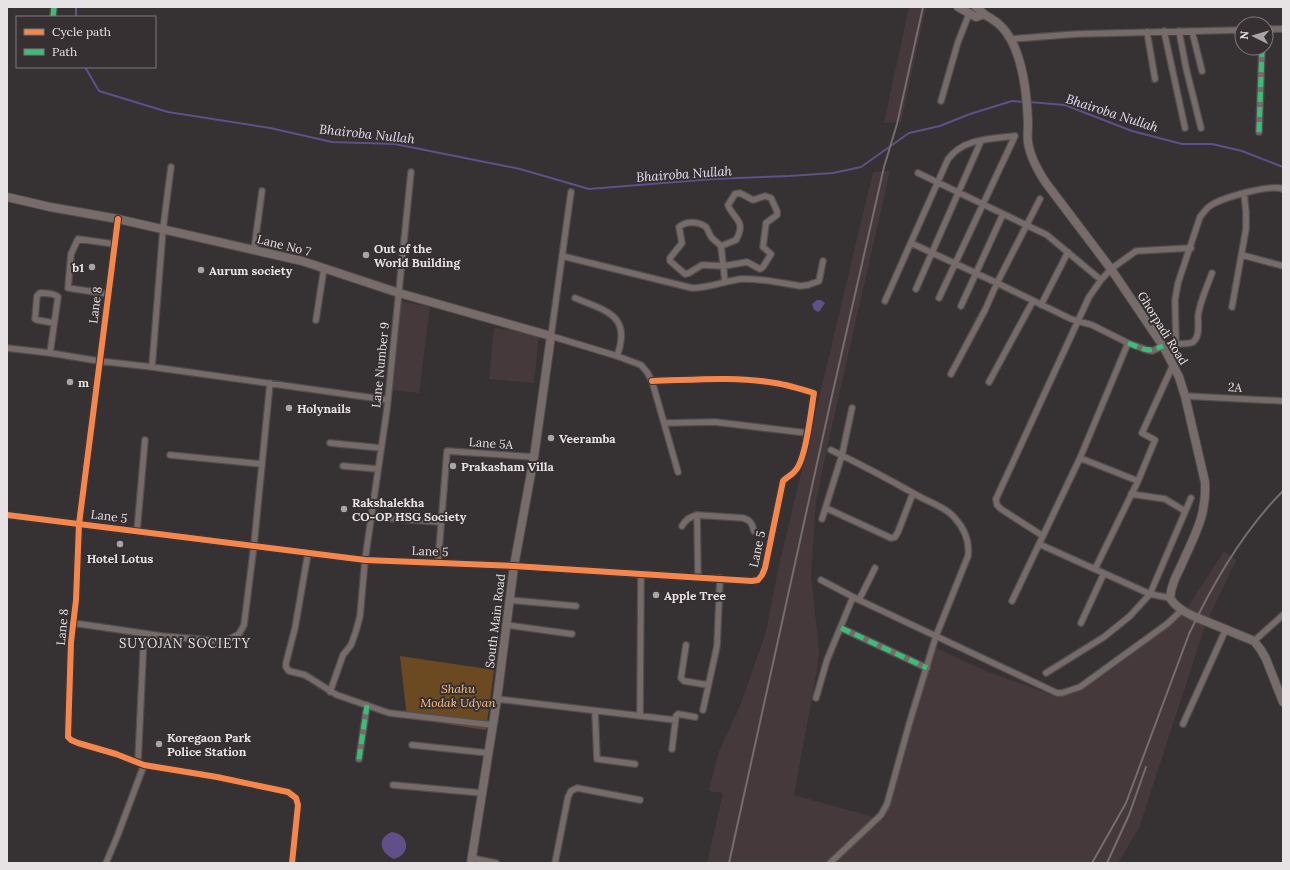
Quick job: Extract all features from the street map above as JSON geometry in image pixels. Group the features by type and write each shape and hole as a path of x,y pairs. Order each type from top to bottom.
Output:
{"main road":[{"path":"958,7 976,17 984,14"},
{"name":"Ghorpadi Road","path":"976,7 980,8 984,14 989,16 1006,31 1016,52 1024,82 1028,123 1028,141 1037,170 1111,269 1163,346 1179,377 1185,396 1205,482 1206,496 1201,522 1172,586 1170,598"},
{"name":"Lane No 7","path":"7,197 50,207 118,219 302,261 399,293 551,336"},
{"name":"South Main Road","path":"471,861 497,699 514,566 534,457 551,336"},
{"path":"1170,598 1173,603 1193,616 1254,641 1266,659 1283,702"}],"street":[{"path":"941,100 958,42 970,14"},
{"path":"1011,39 1052,35 1234,30"},
{"path":"1164,31 1185,128"},
{"path":"1179,31 1186,68 1201,128"},
{"path":"1192,31 1202,71"},
{"path":"1147,32 1155,80"},
{"path":"1259,132 1262,56"},
{"path":"885,301 948,159 953,152 969,143 1015,136 939,298"},
{"path":"916,290 981,141"},
{"path":"152,367 163,229 171,167"},
{"name":"Lane Number 9","path":"330,692 343,656 351,645 360,616 365,560 388,400 411,172"},
{"path":"918,173 1047,235 1101,280"},
{"path":"1095,569 1138,481 1155,440 1142,433 1172,363 1176,344 1175,300 1178,283 1200,217 1206,209 1213,204 1244,193 1268,188 1283,189"},
{"path":"254,250 262,191"},
{"path":"570,192 551,336 617,356 640,365 647,372 652,381 678,472"},
{"path":"721,246 736,240 739,230 740,221 728,205 735,194 740,193 753,200 765,196 771,198 777,211 777,215 768,221 765,226 763,247 771,254 763,268 760,269 757,269 747,262 724,266 716,267 702,265 685,274 670,261 670,258 682,243 679,227 681,225 697,222 706,227 711,237 721,246 724,266 725,282"},
{"path":"1232,307 1246,229 1244,193"},
{"path":"951,374 985,310 997,283 1040,199"},
{"path":"961,306 1003,214"},
{"name":"Lane 8","path":"118,219 79,524 71,642 68,737 78,743 116,754 144,765 217,777 288,792 296,798 298,805 292,863"},
{"path":"108,294 68,288 71,254 78,239 114,244"},
{"path":"911,243 1071,319 1092,325 1128,343 1152,351 1163,346"},
{"path":"1043,536 1000,509 997,505 996,499 998,491 1089,297 1111,269 1136,251 1190,248"},
{"path":"1041,304 1068,252"},
{"path":"1242,255 1283,266"},
{"path":"562,256 692,288 702,288 744,279 800,286 808,285 819,281 824,261"},
{"path":"316,320 324,268"},
{"path":"1176,344 1191,343 1195,341 1197,336 1198,315 1212,273"},
{"path":"50,353 58,297 57,295 48,293 38,294 35,319 54,323"},
{"path":"575,298 608,312 616,318 620,327 622,340 617,356"},
{"path":"989,382 1033,301"},
{"path":"1012,601 1080,458 1128,343"},
{"path":"7,348 388,400"},
{"path":"652,381 700,379 776,382 814,393 807,433 715,422 664,423"},
{"path":"73,623 167,637 220,641 239,634 244,625 254,545 270,383"},
{"name":"2A","path":"1185,396 1283,401"},
{"path":"822,519 842,455 852,408"},
{"name":"Lane 5","path":"7,515 365,560 514,566 758,580 765,568 781,487 786,477 796,471 801,462 806,444 807,433"},
{"path":"137,531 145,440"},
{"path":"330,443 381,448"},
{"path":"830,863 881,815 887,804 936,636 968,556 969,549 968,540 963,529 953,516 831,450"},
{"name":"Lane 5A","path":"441,522 446,451 534,457"},
{"path":"170,455 262,464"},
{"path":"1080,458 1138,481"},
{"path":"343,466 378,469"},
{"path":"826,508 891,538 895,537 898,532 913,493"},
{"path":"1131,494 1165,500 1185,511"},
{"path":"1046,673 1104,637 1130,616 1150,594 1191,498"},
{"path":"697,515 698,577"},
{"path":"682,526 684,521 697,515 743,518 752,523 754,531"},
{"path":"371,517 441,522 438,563"},
{"path":"1039,544 1150,594 1170,598"},
{"path":"308,553 299,608 286,663 286,667 290,671 305,675 337,695 389,713 493,724"},
{"path":"859,600 875,568"},
{"path":"1081,623 1104,573"},
{"path":"640,716 641,574"},
{"path":"703,710 717,646 720,578"},
{"path":"821,580 859,600 1052,691 1062,693 1080,687 1168,624 1182,610"},
{"path":"816,698 827,660 853,597"},
{"path":"509,600 576,606"},
{"path":"1254,641 1283,615"},
{"path":"506,625 572,634"},
{"path":"841,628 927,668"},
{"path":"1183,724 1226,629"},
{"path":"138,762 144,634"},
{"path":"686,645 681,678 684,681 708,685"},
{"path":"497,699 675,720"},
{"path":"359,759 366,705"},
{"path":"595,711 597,759 635,764"},
{"path":"672,749 676,716 678,714 695,717"},
{"path":"412,745 488,753"},
{"path":"106,863 144,765"},
{"path":"392,784 482,793"},
{"path":"555,863 568,796 571,791 577,788 640,800"},
{"path":"471,861 496,863"}],"shaded area":[{"path":"909,7 926,7 901,122 884,123"},
{"path":"890,171 816,501 811,576 819,649 817,670 794,795 884,820 934,647 986,671 1055,696 1078,691 1111,670 1172,624 1188,607 1224,551 1236,560 1205,626 1139,828 1118,863 707,863 723,793 709,791 719,751 740,706 766,632 778,570 873,172"},
{"path":"817,300 821,300 825,303 819,312 814,310 812,304"},
{"path":"400,301 430,307 419,393 390,390"},
{"path":"494,328 539,334 534,383 489,379"},
{"path":"392,832 402,836 406,844 404,853 394,859 386,853 382,846 384,838"}],"green space":[{"name":"Shahu Modak Udyan","path":"400,656 494,670 486,730 407,718"}],"waterway":[{"name":"Bhairoba Nullah","path":"76,7 76,16"},
{"name":"Bhairoba Nullah","path":"86,68 99,91 168,112 270,128 332,142 395,144 520,169 589,189 713,179 833,173 861,167 909,133 940,126 970,114 1012,101 1024,102"},
{"name":"Bhairoba Nullah","path":"1029,102 1065,105 1132,131 1182,144 1212,144 1242,151 1283,167"}],"railway":[{"path":"729,863 831,400 884,167 897,124 923,7"},
{"path":"1092,863 1126,803 1189,634 1198,615 1230,558 1242,540 1268,507 1283,491"},
{"path":"1107,863 1129,815 1146,767"}],"marked path":[{"path":"53,16 54,7"},
{"path":"1259,132 1262,56"},
{"path":"1128,343 1148,350 1163,346"},
{"path":"841,628 927,668"},
{"path":"359,759 367,705"}],"cycle path":[{"path":"118,219 79,524 76,600 71,642 68,737 78,743 116,754 144,765 217,777 288,792 296,798 298,805 292,863"},
{"path":"7,515 365,560 514,566 752,581 758,580 765,568 783,481 795,471 802,457 808,434 814,393 794,387 760,381 714,379 652,381"}],"place":[{"name":"Out of the World Building","path":"366,255"},
{"name":"b1","path":"92,267"},
{"name":"Aurum society","path":"201,270"},
{"name":"m","path":"70,382"},
{"name":"Holynails","path":"289,408"},
{"name":"Veeramba","path":"551,438"},
{"name":"Prakasham Villa","path":"453,466"},
{"name":"Rakshalekha CO-OP HSG Society","path":"344,509"},
{"name":"Hotel Lotus","path":"120,544"},
{"name":"Apple Tree","path":"656,595"},
{"name":"Koregaon Park Police Station","path":"159,744"}],"district":[{"name":"SUYOJAN SOCIETY","path":"185,643"}]}
